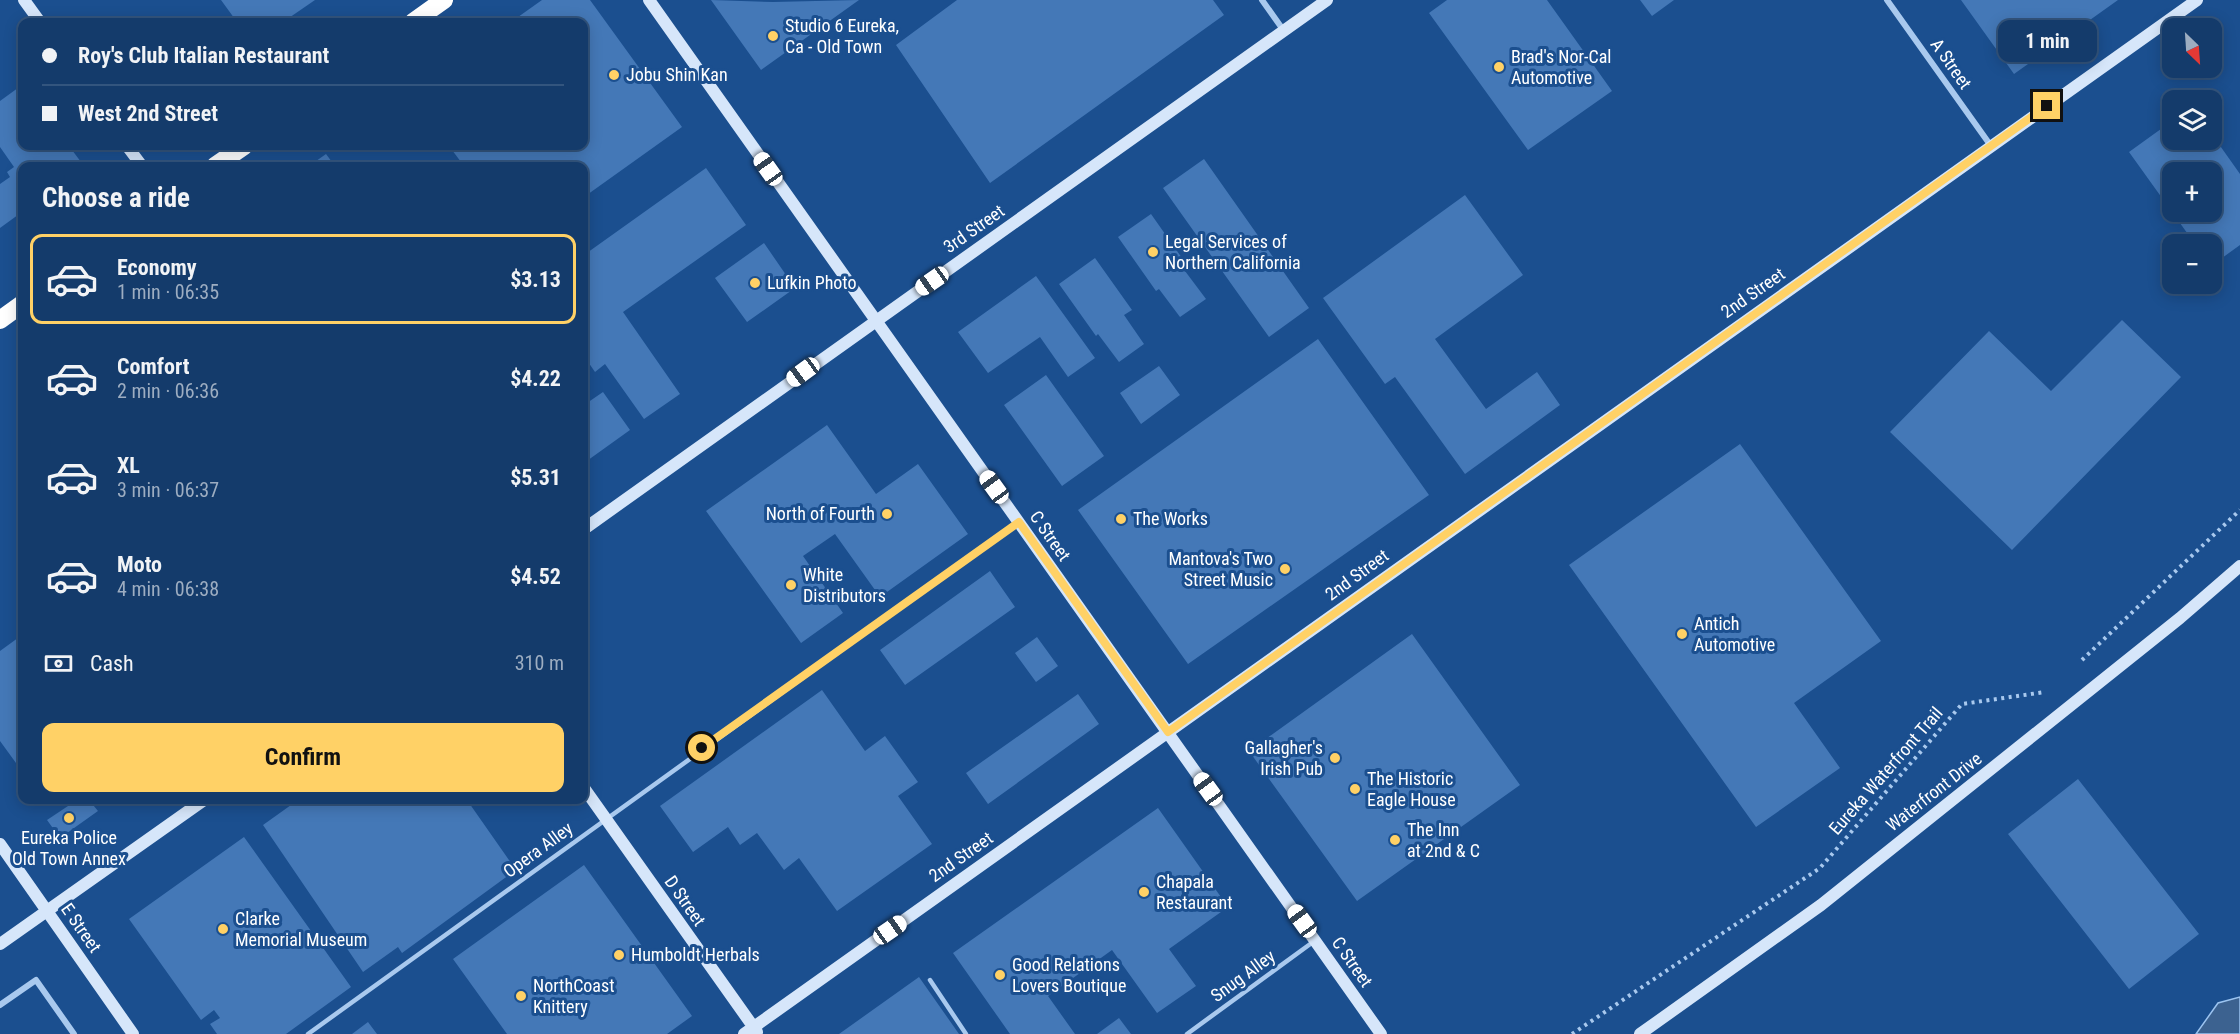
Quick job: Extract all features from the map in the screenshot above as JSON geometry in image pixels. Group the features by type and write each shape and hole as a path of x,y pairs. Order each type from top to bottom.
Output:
{"highway":[{"path":"419,18 444,0"},
{"path":"221,162 238,150"},
{"path":"0,320 18,307"}],"street":[{"path":"24,0 37,18"},
{"name":"C Street","path":"648,0 1381,1034"},
{"path":"1262,0 1284,31"},
{"name":"3rd Street","path":"588,526 1327,0"},
{"name":"A Street","path":"1887,0 1991,146"},
{"name":"2nd Street","path":"752,1032 1168,732 2197,0"},
{"name":"Waterfront Drive","path":"1640,1034 1821,905 2180,618 2240,566"},
{"name":"D Street","path":"588,794 752,1032"},
{"path":"0,944 198,804"},
{"name":"E Street","path":"0,844 133,1034"},
{"path":"0,1005 36,980 74,1034"}],"lane":[{"name":"Opera Alley","path":"308,1034 1019,522"},
{"name":"Snug Alley","path":"1186,1034 1315,940"},
{"path":"930,980 966,1034"}],"path":[{"path":"2076,667 2240,510"},
{"name":"Eureka Waterfront Trail","path":"1572,1034 1820,868 1962,705 2050,691"}],"water":[{"path":"2240,997 2240,1034 2196,1034 2218,1003"}],"building":[{"path":"221,0 315,0 289,18 234,18"},
{"name":"Jobu Shin Kan","path":"542,0 590,0 682,127 588,194 588,162 461,162 452,150 588,150 588,18 517,18"},
{"name":"Studio 6 Eureka, Ca - Old Town","path":"711,0 773,2 859,0 761,70"},
{"path":"957,0 1213,0 1224,15 990,183 896,45"},
{"path":"1447,0 1547,0 1612,91 1528,150 1429,13"},
{"path":"1640,0 1674,0 1652,16"},
{"path":"1961,0 2118,0 2014,74"},
{"path":"18,88 18,150 72,150 81,162 18,162 18,215 0,228 0,184 10,177 7,172 14,167 0,147 0,101"},
{"path":"2162,128 2162,150 2222,149 2240,174 2240,245 2222,258 2222,234 2188,234 2179,222 2222,222 2222,162 2162,162 2162,198 2129,152"},
{"path":"326,154 332,162 315,162"},
{"path":"1204,159 1309,308 1269,337 1163,188"},
{"path":"706,168 746,225 623,312 680,394 644,419 605,364 595,372 588,362 588,252"},
{"path":"1465,195 1523,275 1435,339 1486,409 1537,372 1560,405 1465,474 1395,377 1385,384 1323,298"},
{"name":"Legal Services of Northern California","path":"1151,214 1189,268 1185,271 1206,299 1180,317 1159,289 1156,291 1118,237"},
{"name":"Lufkin Photo","path":"764,243 795,288 747,322 715,278"},
{"path":"1095,258 1132,310 1124,315 1144,344 1119,362 1098,334 1096,336 1059,284"},
{"path":"1036,276 1095,358 1068,377 1040,337 988,373 958,332"},
{"path":"2122,320 2181,377 2012,550 1890,432 1989,331 2051,391"},
{"path":"1318,339 1429,495 1188,664 1078,510"},
{"path":"1159,366 1180,395 1141,424 1120,393"},
{"path":"1046,375 1104,456 1062,486 1004,405"},
{"path":"603,392 630,430 588,460 588,402"},
{"path":"827,425 876,494 918,464 968,534 880,597 835,534 803,556 843,613 801,643 706,511"},
{"path":"1740,444 1881,641 1794,703 1840,768 1756,827 1569,565"},
{"path":"990,571 1015,607 905,685 880,650"},
{"name":"The Historic Eagle House","path":"1412,634 1520,785 1357,901 1249,751"},
{"path":"1037,637 1058,666 1036,682 1015,653"},
{"path":"18,638 18,761 16,763 0,741 0,651"},
{"path":"822,690 865,751 885,736 918,782 898,796 932,844 837,911 799,858 784,870 757,833 740,845 728,827 693,852 660,806"},
{"path":"1078,694 1099,724 988,804 966,773"},
{"path":"2078,779 2199,934 2129,989 2008,834"},
{"name":"Eureka Police Old Town Annex","path":"71,804 92,804 98,811 60,838 47,820"},
{"path":"292,804 470,804 516,870 402,953 398,947 363,972 263,825"},
{"path":"1158,808 1228,907 1169,949 1196,986 1157,1013 1112,950 1048,996 1075,1034 1010,1034 953,953"},
{"name":"Clarke Memorial Museum","path":"244,837 351,987 286,1034 217,1034 210,1024 220,1018 214,1010 201,1020 129,919"},
{"path":"584,865 692,1016 667,1034 507,1034 453,959"},
{"path":"919,977 959,1034 839,1034"},
{"path":"1119,1018 1131,1034 1097,1034"},
{"path":"368,1022 377,1034 352,1034"}],"place":[{"name":"Studio 6 Eureka, Ca - Old Town","path":"773,36"},
{"name":"Brad's Nor-Cal Automotive","path":"1499,67"},
{"name":"Jobu Shin Kan","path":"614,75"},
{"name":"Legal Services of Northern California","path":"1153,252"},
{"name":"Lufkin Photo","path":"755,283"},
{"name":"North of Fourth","path":"887,514"},
{"name":"The Works","path":"1121,519"},
{"name":"Mantova's Two Street Music","path":"1285,569"},
{"name":"White Distributors","path":"791,585"},
{"name":"Antich Automotive","path":"1682,634"},
{"name":"Gallagher's Irish Pub","path":"1335,758"},
{"name":"The Historic Eagle House","path":"1355,789"},
{"name":"Eureka Police Old Town Annex","path":"69,818"},
{"name":"The Inn at 2nd & C","path":"1395,840"},
{"name":"Chapala Restaurant","path":"1144,892"},
{"name":"Clarke Memorial Museum","path":"223,929"},
{"name":"Humboldt Herbals","path":"619,955"},
{"name":"Good Relations Lovers Boutique","path":"1000,975"},
{"name":"NorthCoast Knittery","path":"521,996"}],"route":[{"path":"702,748 1019,522 1168,732 2047,106"}]}
